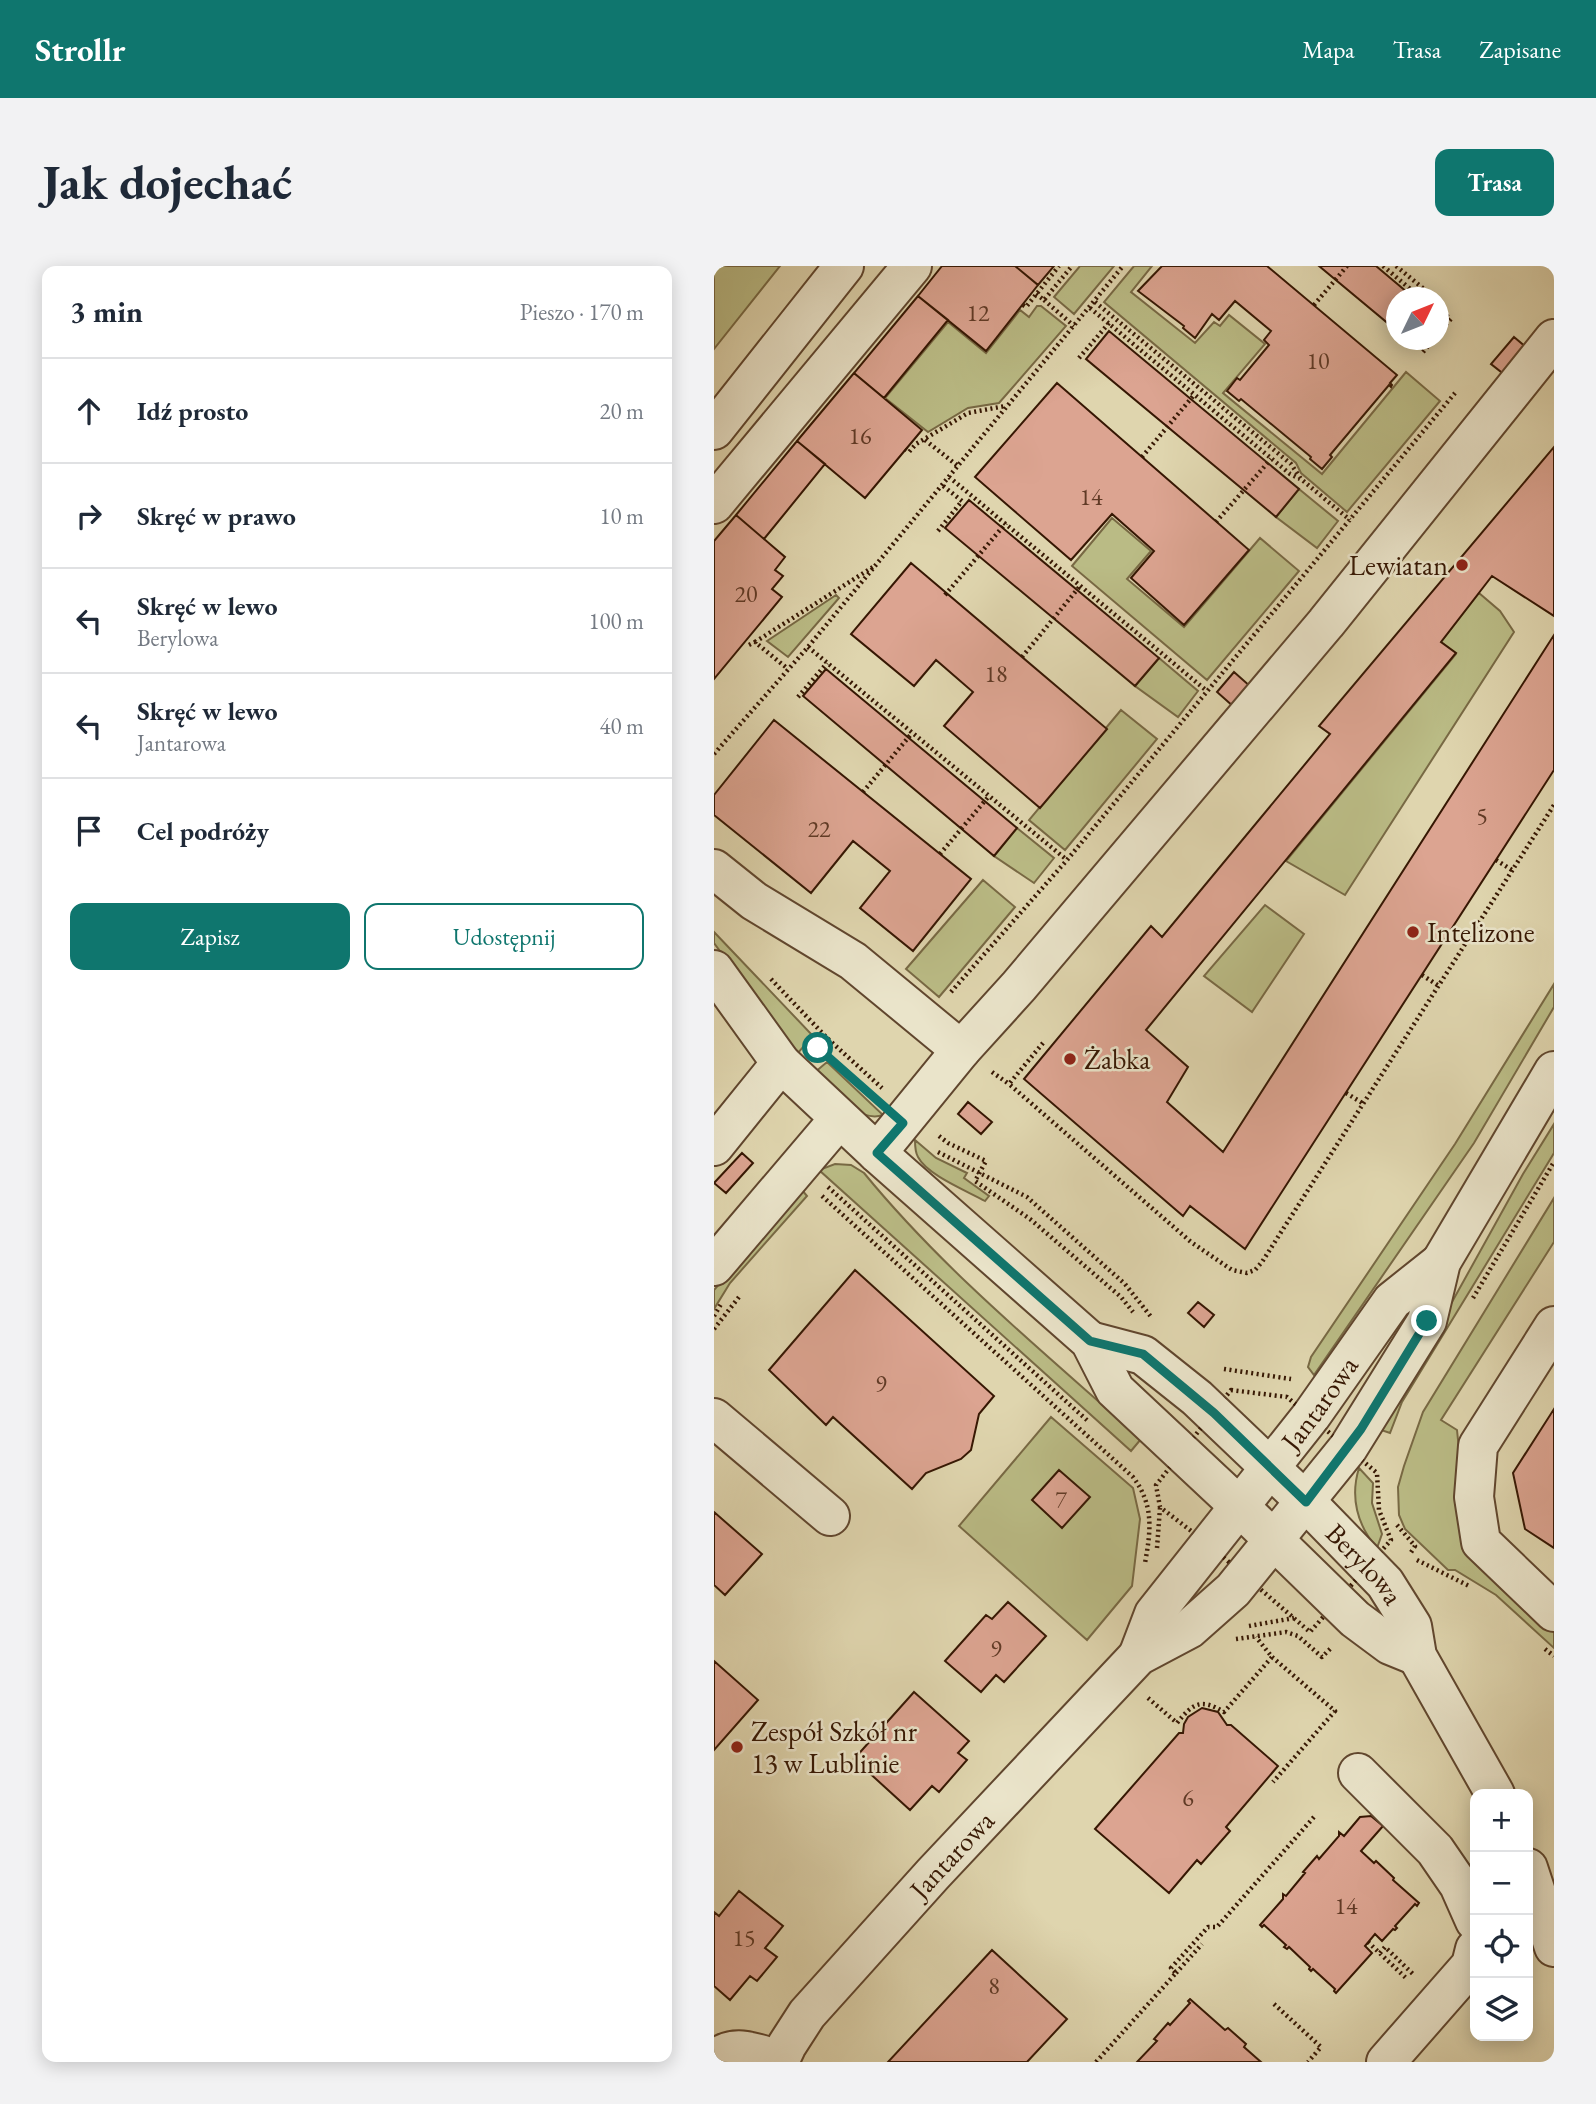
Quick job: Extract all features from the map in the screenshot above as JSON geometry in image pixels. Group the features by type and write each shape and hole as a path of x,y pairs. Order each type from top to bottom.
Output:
{"street":[{"path":"714,430 844,266"},
{"path":"714,503 912,266"},
{"path":"877,1153 961,1050 1019,986 1326,623 1554,339"},
{"path":"714,869 754,901 853,961 961,1050"},
{"name":"Berylowa","path":"714,970 781,1063 839,1119 1090,1341 1115,1390 1355,1619 1390,1646 1417,1656"},
{"path":"714,1146 781,1063"},
{"name":"Jantarowa","path":"780,2061 799,2024 816,2003 933,1874 1233,1590 1306,1502 1361,1429 1427,1321 1441,1262 1554,1072"},
{"path":"714,1266 839,1119"},
{"name":"Jantarowa","path":"1145,1672 1154,1614 1311,1416 1392,1301 1441,1262"},
{"path":"1554,1326 1478,1446 1474,1497 1481,1542 1554,1612"},
{"name":"Berylowa","path":"1090,1341 1143,1354 1214,1413 1385,1583 1412,1626 1417,1656 1492,1789"},
{"path":"714,1418 830,1516"},
{"path":"1359,1773 1435,1850 1459,1885 1472,1915"},
{"path":"1533,1883 1554,1947"},
{"path":"1386,2062 1470,1966"},
{"path":"714,2062 723,2052 737,2049 780,2061"}],"path":[{"path":"1023,304 1026,307 1059,266"},
{"path":"1044,300 1072,266"},
{"path":"714,754 808,647 1123,266"},
{"path":"1314,305 1347,266"},
{"path":"1383,266 1408,287"},
{"path":"1396,266 1422,287"},
{"path":"1036,294 1074,326"},
{"path":"1095,302 1291,464 1301,479"},
{"path":"1090,308 1271,459 1301,479 1350,520"},
{"path":"1079,358 1109,323"},
{"path":"947,997 1067,860 1455,393"},
{"path":"1142,457 1194,395"},
{"path":"905,449 909,452 916,444 968,412 1006,406"},
{"path":"925,440 958,466"},
{"path":"1216,522 1271,459"},
{"path":"949,477 1207,691"},
{"path":"938,531 962,502 942,485"},
{"path":"945,595 1006,523"},
{"path":"788,669 752,643 876,565"},
{"path":"1022,657 1080,586"},
{"path":"808,647 1067,860"},
{"path":"798,697 828,663"},
{"path":"863,792 912,733"},
{"path":"940,854 989,796"},
{"path":"1043,1043 1009,1084 1191,1242 1231,1270 1247,1273 1255,1270 1554,805"},
{"path":"1496,860 1512,870"},
{"path":"1422,975 1439,986"},
{"path":"771,979 939,1153 1027,1198 1125,1284 1157,1324"},
{"path":"1346,1093 1364,1104"},
{"path":"906,1118 948,1143 986,1161 975,1181 1030,1219 1121,1297 1136,1315"},
{"path":"798,1167 1090,1422"},
{"path":"798,1167 1133,1477"},
{"path":"1224,1383 1231,1390"},
{"path":"1385,1583 1415,1546 1397,1525"},
{"path":"1229,1640 1286,1632 1298,1636 1322,1657 1355,1619"},
{"path":"1256,1637 1272,1657 1335,1711 1273,1783"},
{"path":"1145,1672 1144,1695 1177,1723 1187,1711 1197,1705 1206,1703 1224,1712 1272,1657"},
{"path":"1176,1973 1171,1968 1208,1927 1217,1927 1314,1817"},
{"path":"1368,1942 1414,1986"},
{"path":"1096,2062 1202,1944"},
{"path":"1380,1953 1385,1947 1417,1977"},
{"path":"1274,2004 1321,2047 1308,2062"}],"green space":[{"path":"714,266 780,266 714,349"},
{"path":"1080,266 1114,266 1074,314 1054,297"},
{"path":"1134,266 1152,266 1131,292 1195,343 1214,322 1220,326 1229,315 1265,344 1223,393 1322,474 1406,372 1440,401 1347,512 1301,473 1296,463 1104,302"},
{"path":"1037,306 1041,306 1066,326 999,403 968,408 928,432 885,398 948,322 986,353 1020,310 1029,317"},
{"path":"1299,489 1338,521 1317,548 1276,517"},
{"path":"1112,518 1151,551 1127,579 1184,627 1260,538 1299,571 1207,680 1072,566"},
{"path":"1479,593 1500,611 1514,632 1345,895 1286,861 1456,654 1441,642"},
{"path":"836,595 839,598 788,657 767,641"},
{"path":"1159,658 1198,691 1178,717 1135,686"},
{"path":"1121,710 1157,739 1065,850 1029,820"},
{"path":"1017,828 1054,858 1034,883 994,856"},
{"path":"983,880 1015,907 939,997 906,969"},
{"path":"1265,905 1304,934 1252,1012 1204,976"},
{"path":"714,932 813,1036 797,1054 714,943"},
{"path":"1554,984 1554,1007 1474,1143 1314,1375 1308,1367 1311,1357 1455,1144"},
{"path":"827,1062 883,1115 864,1114 837,1096 814,1073"},
{"path":"1554,1124 1554,1153 1402,1402 1390,1433 1381,1430 1523,1174"},
{"path":"915,1140 936,1158 967,1173 964,1178 989,1196 985,1201 948,1182 923,1164 915,1149"},
{"path":"835,1164 851,1165 864,1173 962,1278 1141,1439 1131,1451 819,1170"},
{"path":"802,1190 807,1196 730,1283 714,1309 714,1290"},
{"path":"1554,1198 1554,1242 1441,1420 1457,1430 1469,1549 1554,1630 1554,1648 1496,1595 1455,1570 1448,1570 1405,1529 1399,1515 1398,1487 1423,1412"},
{"path":"1051,1417 1133,1488 1140,1519 1132,1586 1087,1640 959,1526"},
{"path":"1359,1468 1373,1483 1372,1503 1382,1534 1377,1548 1364,1530 1357,1510 1355,1490"}],"building":[{"path":"942,266 1015,266 1038,285 986,351 918,296"},
{"path":"1015,266 1054,266 1038,285"},
{"path":"1162,266 1267,266 1397,375 1390,383 1391,387 1389,385 1330,455 1332,457 1322,469 1241,399 1239,401 1227,391 1237,378 1240,380 1269,345 1264,340 1271,331 1235,301 1219,320 1212,314 1195,338 1184,326 1138,291"},
{"path":"1319,266 1376,266 1401,287 1386,287 1386,322"},
{"path":"918,296 948,320 884,398 854,373"},
{"path":"1109,331 1299,489 1276,517 1086,359"},
{"path":"1514,337 1527,348 1505,375 1491,364"},
{"path":"854,373 922,430 865,498 797,441"},
{"path":"1057,383 1249,550 1184,625 1131,578 1154,551 1112,514 1071,560 975,477"},
{"path":"797,441 825,464 764,539 736,515"},
{"path":"1554,447 1554,616 1492,576 1441,642 1456,653 1146,1030 1188,1067 1167,1102 1223,1152 1554,635 1554,770 1245,1249 1190,1206 1183,1216 1024,1079 1151,926 1162,937 1330,734 1319,726"},
{"path":"969,500 1159,658 1135,686 945,528"},
{"path":"736,515 785,557 775,570 783,576 772,589 782,597 714,679 714,541"},
{"path":"911,563 1107,729 1040,808 944,726 973,692 936,660 914,686 851,634"},
{"path":"826,669 1017,828 994,856 803,696"},
{"path":"1234,672 1251,687 1234,707 1217,692"},
{"path":"774,720 971,879 913,951 860,908 890,871 853,841 811,893 714,815 714,795"},
{"path":"968,1102 992,1122 981,1134 958,1114"},
{"path":"742,1153 753,1163 726,1193 714,1183"},
{"path":"855,1270 994,1396 979,1414 971,1450 961,1459 926,1473 912,1489 833,1417 826,1425 769,1370"},
{"path":"1198,1302 1214,1315 1204,1327 1188,1313"},
{"path":"1554,1409 1554,1548 1525,1529 1513,1473"},
{"path":"1059,1470 1090,1497 1062,1528 1032,1500"},
{"path":"714,1512 762,1554 725,1595 714,1585"},
{"path":"1008,1602 1046,1636 1004,1682 996,1675 981,1692 945,1661 986,1615 992,1619"},
{"path":"714,1661 758,1700 714,1750"},
{"path":"914,1692 969,1741 958,1753 967,1760 939,1792 932,1786 910,1810 854,1759"},
{"path":"1202,1708 1218,1712 1227,1725 1231,1725 1278,1766 1226,1827 1230,1831 1201,1864 1197,1860 1169,1893 1095,1829 1179,1733 1183,1733 1188,1717"},
{"path":"1371,1816 1383,1826 1361,1851 1374,1863 1376,1861 1419,1903 1417,1906 1415,1904 1395,1926 1397,1928 1382,1941 1375,1934 1365,1946 1372,1953 1336,1993 1335,1989 1313,1969 1311,1971 1289,1947 1284,1947 1286,1945 1264,1925 1260,1925 1283,1899 1283,1894 1286,1896 1317,1856 1319,1859 1339,1836 1339,1832 1344,1836 1360,1817"},
{"path":"739,1891 783,1926 765,1948 777,1957 757,1981 750,1976 730,2000 714,1986 714,1912 719,1916"},
{"path":"992,1950 1067,2019 1027,2062 888,2062"},
{"path":"1190,1999 1225,2030 1228,2028 1261,2062 1137,2062 1157,2041 1154,2039 1168,2023 1170,2025 1190,2003"}],"place":[{"name":"Lewiatan","path":"1462,565"},
{"name":"Intelizone","path":"1413,932"},
{"name":"Żabka","path":"1070,1059"},
{"name":"Zespół Szkół nr 13 w Lublinie","path":"737,1747"}],"route":[{"path":"818,1048 903,1123 877,1153 1090,1341 1143,1354 1214,1413 1306,1502 1361,1429 1427,1321"}]}
